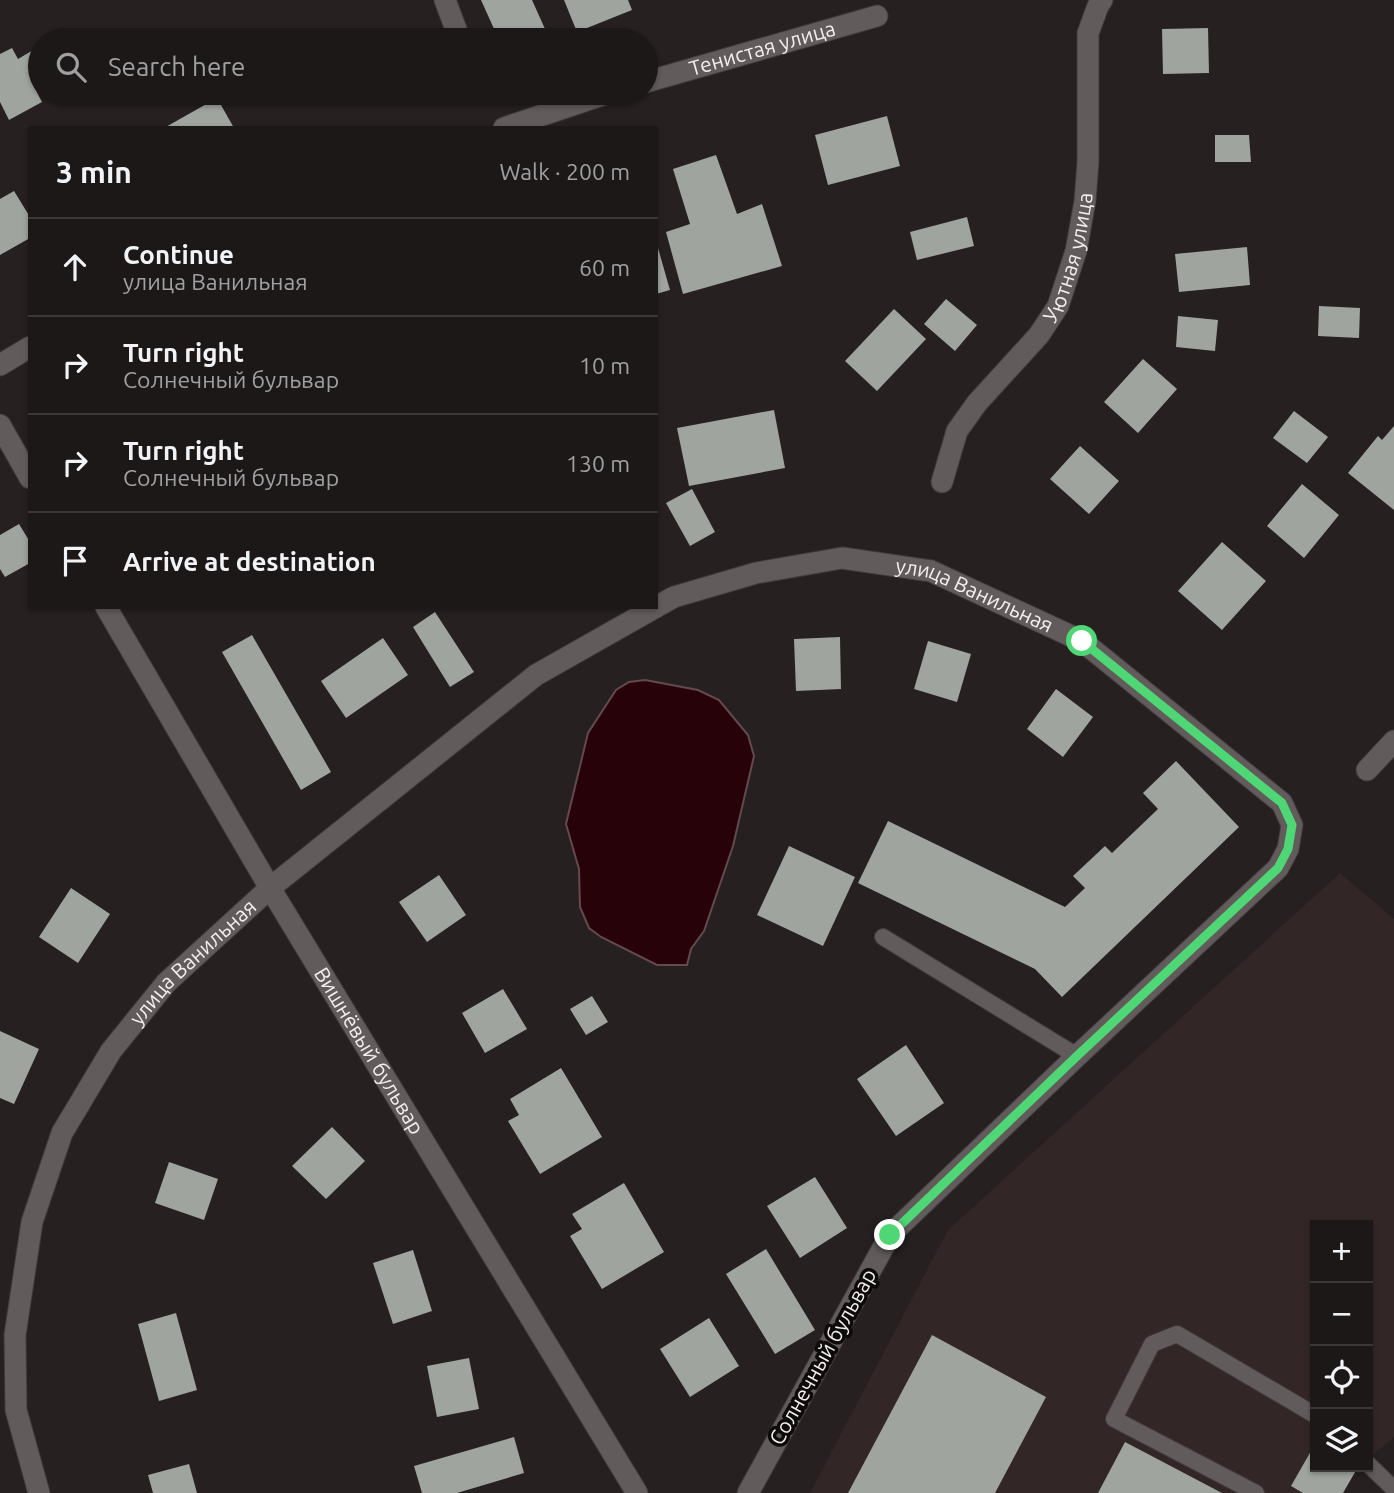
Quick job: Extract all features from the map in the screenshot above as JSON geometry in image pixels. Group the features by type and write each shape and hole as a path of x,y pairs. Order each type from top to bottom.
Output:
{"street":[{"path":"445,0 456,28"},
{"name":"Уютная улица","path":"942,482 957,430 977,403 1040,335 1062,295 1076,251 1085,201 1088,162 1088,33 1102,0"},
{"name":"Тенистая улица","path":"658,79 877,16"},
{"path":"510,126 572,105"},
{"path":"0,365 28,348"},
{"path":"0,425 28,474"},
{"name":"улица Ванильная","path":"658,606 674,597 756,573 842,558 931,572 1082,641 1282,803"},
{"name":"Вишнёвый бульвар","path":"107,609 270,888 637,1493"},
{"name":"улица Ванильная","path":"39,1493 16,1410 15,1335 32,1222 62,1133 111,1051 166,983 270,888 536,676 653,609"},
{"path":"1367,769 1394,741"},
{"name":"Солнечный бульвар","path":"748,1493 890,1235 1278,868 1288,849 1292,825 1282,803"}],"lane":[{"path":"883,937 1077,1056"},
{"path":"1256,1493 1114,1419 1152,1344 1177,1334 1310,1412"},
{"path":"1373,1469 1394,1489"}],"shaded area":[{"path":"645,680 698,690 719,700 748,735 754,756 733,846 704,931 691,949 687,965 657,965 601,937 589,928 580,907 579,869 566,824 588,733 616,690 629,682"},
{"path":"1340,873 1394,919 1394,1437 1373,1455 1373,1220 1310,1220 1310,1472 1355,1472 1343,1493 810,1493 948,1230"}],"building":[{"path":"481,0 532,0 545,28 494,28"},
{"path":"564,0 628,0 632,10 587,28 575,28"},
{"path":"1208,28 1209,73 1163,74 1162,29"},
{"path":"12,48 18,59 28,53 28,105 36,105 9,120 0,102 0,54"},
{"path":"205,105 221,105 233,126 168,126"},
{"path":"887,116 900,166 828,185 815,135"},
{"path":"1215,135 1249,135 1251,162 1215,162"},
{"path":"716,155 737,214 762,204 782,266 683,294 666,232 690,224 673,169"},
{"path":"14,191 28,214 28,239 0,255 0,199"},
{"path":"967,217 974,246 917,260 910,232"},
{"path":"1247,247 1250,285 1179,292 1175,254"},
{"path":"658,248 670,290 658,293"},
{"path":"946,299 977,325 955,351 924,324"},
{"path":"1319,306 1360,308 1359,338 1318,336"},
{"path":"894,309 926,339 877,391 845,361"},
{"path":"1178,316 1218,320 1215,351 1176,347"},
{"path":"1143,359 1177,389 1138,433 1104,402"},
{"path":"774,410 785,468 689,486 677,428"},
{"path":"1294,411 1328,437 1307,463 1273,438"},
{"path":"1394,426 1394,510 1348,473 1378,436 1382,440"},
{"path":"1080,446 1119,481 1089,514 1050,479"},
{"path":"1302,484 1339,515 1304,558 1267,526"},
{"path":"692,489 715,532 690,546 666,503"},
{"path":"19,524 28,539 28,564 5,577 0,569 0,535"},
{"path":"1222,542 1266,581 1222,630 1178,591"},
{"path":"435,612 474,672 450,687 413,627"},
{"path":"252,635 331,772 301,790 222,652"},
{"path":"840,637 841,689 796,691 794,639"},
{"path":"383,638 408,675 346,718 321,681"},
{"path":"928,641 971,654 957,702 914,689"},
{"path":"1056,689 1093,717 1063,757 1027,729"},
{"path":"1176,761 1239,827 1062,997 1035,969 858,883 888,821 1065,907 1085,888 1073,876 1105,846 1112,853 1158,809 1143,793"},
{"path":"789,846 855,877 823,946 757,915"},
{"path":"439,875 466,915 427,942 399,902"},
{"path":"71,888 110,914 78,963 39,937"},
{"path":"503,989 527,1029 485,1053 462,1013"},
{"path":"592,996 608,1022 586,1035 570,1009"},
{"path":"0,1031 39,1049 14,1104 0,1098"},
{"path":"906,1045 944,1103 896,1136 857,1079"},
{"path":"561,1068 602,1137 540,1174 508,1121 519,1115 510,1099"},
{"path":"332,1127 365,1161 326,1199 292,1166"},
{"path":"169,1162 218,1179 204,1220 155,1203"},
{"path":"815,1177 847,1228 800,1258 767,1206"},
{"path":"624,1183 664,1252 602,1289 570,1236 582,1229 572,1214"},
{"path":"766,1249 815,1330 775,1354 726,1274"},
{"path":"413,1250 432,1311 393,1324 373,1263"},
{"path":"176,1313 197,1390 159,1401 138,1324"},
{"path":"709,1318 739,1366 690,1397 660,1349"},
{"path":"932,1335 1046,1397 995,1493 848,1493"},
{"path":"469,1358 479,1409 437,1417 427,1366"},
{"path":"514,1437 524,1473 457,1493 422,1493 414,1466"},
{"path":"1125,1442 1222,1493 1098,1493"},
{"path":"1310,1453 1310,1472 1355,1472 1343,1493 1303,1493 1291,1486"},
{"path":"189,1464 197,1493 153,1493 148,1475"}],"route":[{"path":"890,1235 1278,868 1288,849 1292,825 1282,803 1082,641"}]}
